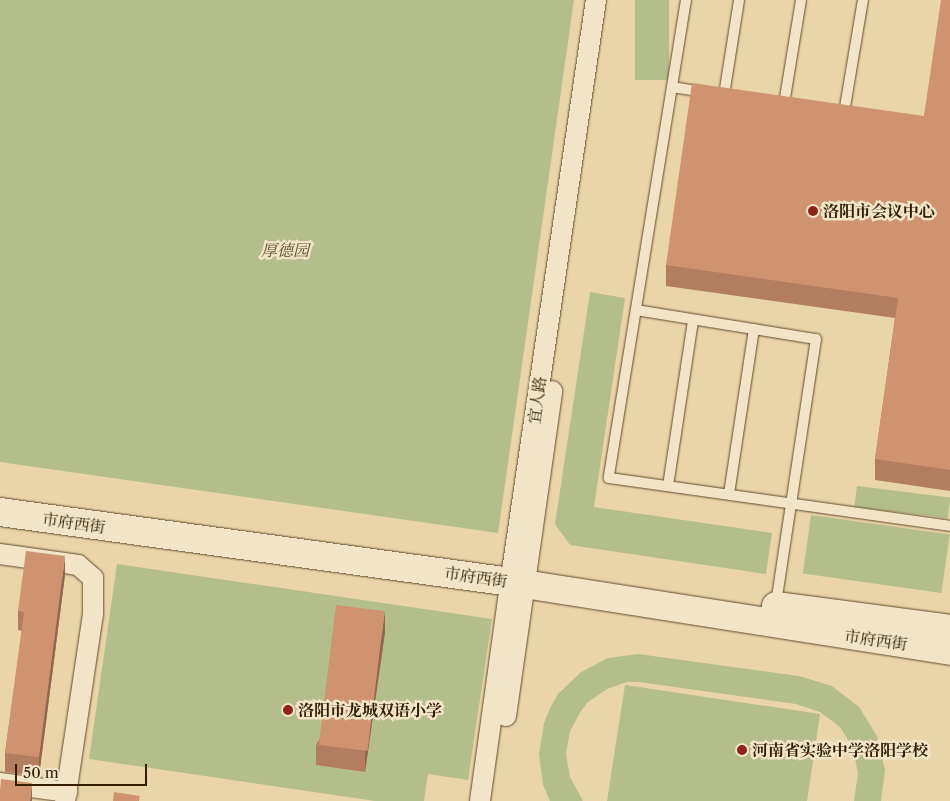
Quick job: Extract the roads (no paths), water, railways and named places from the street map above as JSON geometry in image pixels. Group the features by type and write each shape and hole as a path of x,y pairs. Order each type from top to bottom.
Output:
{"street":[{"name":"宜人路","path":"493,801 519,574 596,0"},
{"name":"宜人路","path":"480,801 519,574 608,0"},
{"name":"市府西街","path":"0,496 519,574 774,615 950,651"},
{"name":"市府西街","path":"0,512 519,574"},
{"path":"0,554 78,565 92,578 93,614 66,796 0,783"},
{"name":"市府西街","path":"774,615 950,629"}],"lane":[{"path":"686,0 609,478 950,526"},
{"path":"672,87 728,96 739,0"},
{"path":"784,104 801,0"},
{"path":"827,110 844,113 863,0"},
{"path":"636,310 816,339 774,615"},
{"path":"668,486 693,320"},
{"path":"729,494 754,329"}],"place":[{"name":"洛阳市会议中心","path":"813,211"},
{"name":"洛阳市龙城双语小学","path":"288,710"},
{"name":"河南省实验中学洛阳学校","path":"742,750"}],"park label":[{"name":"厚德园","path":"285,250"}]}
